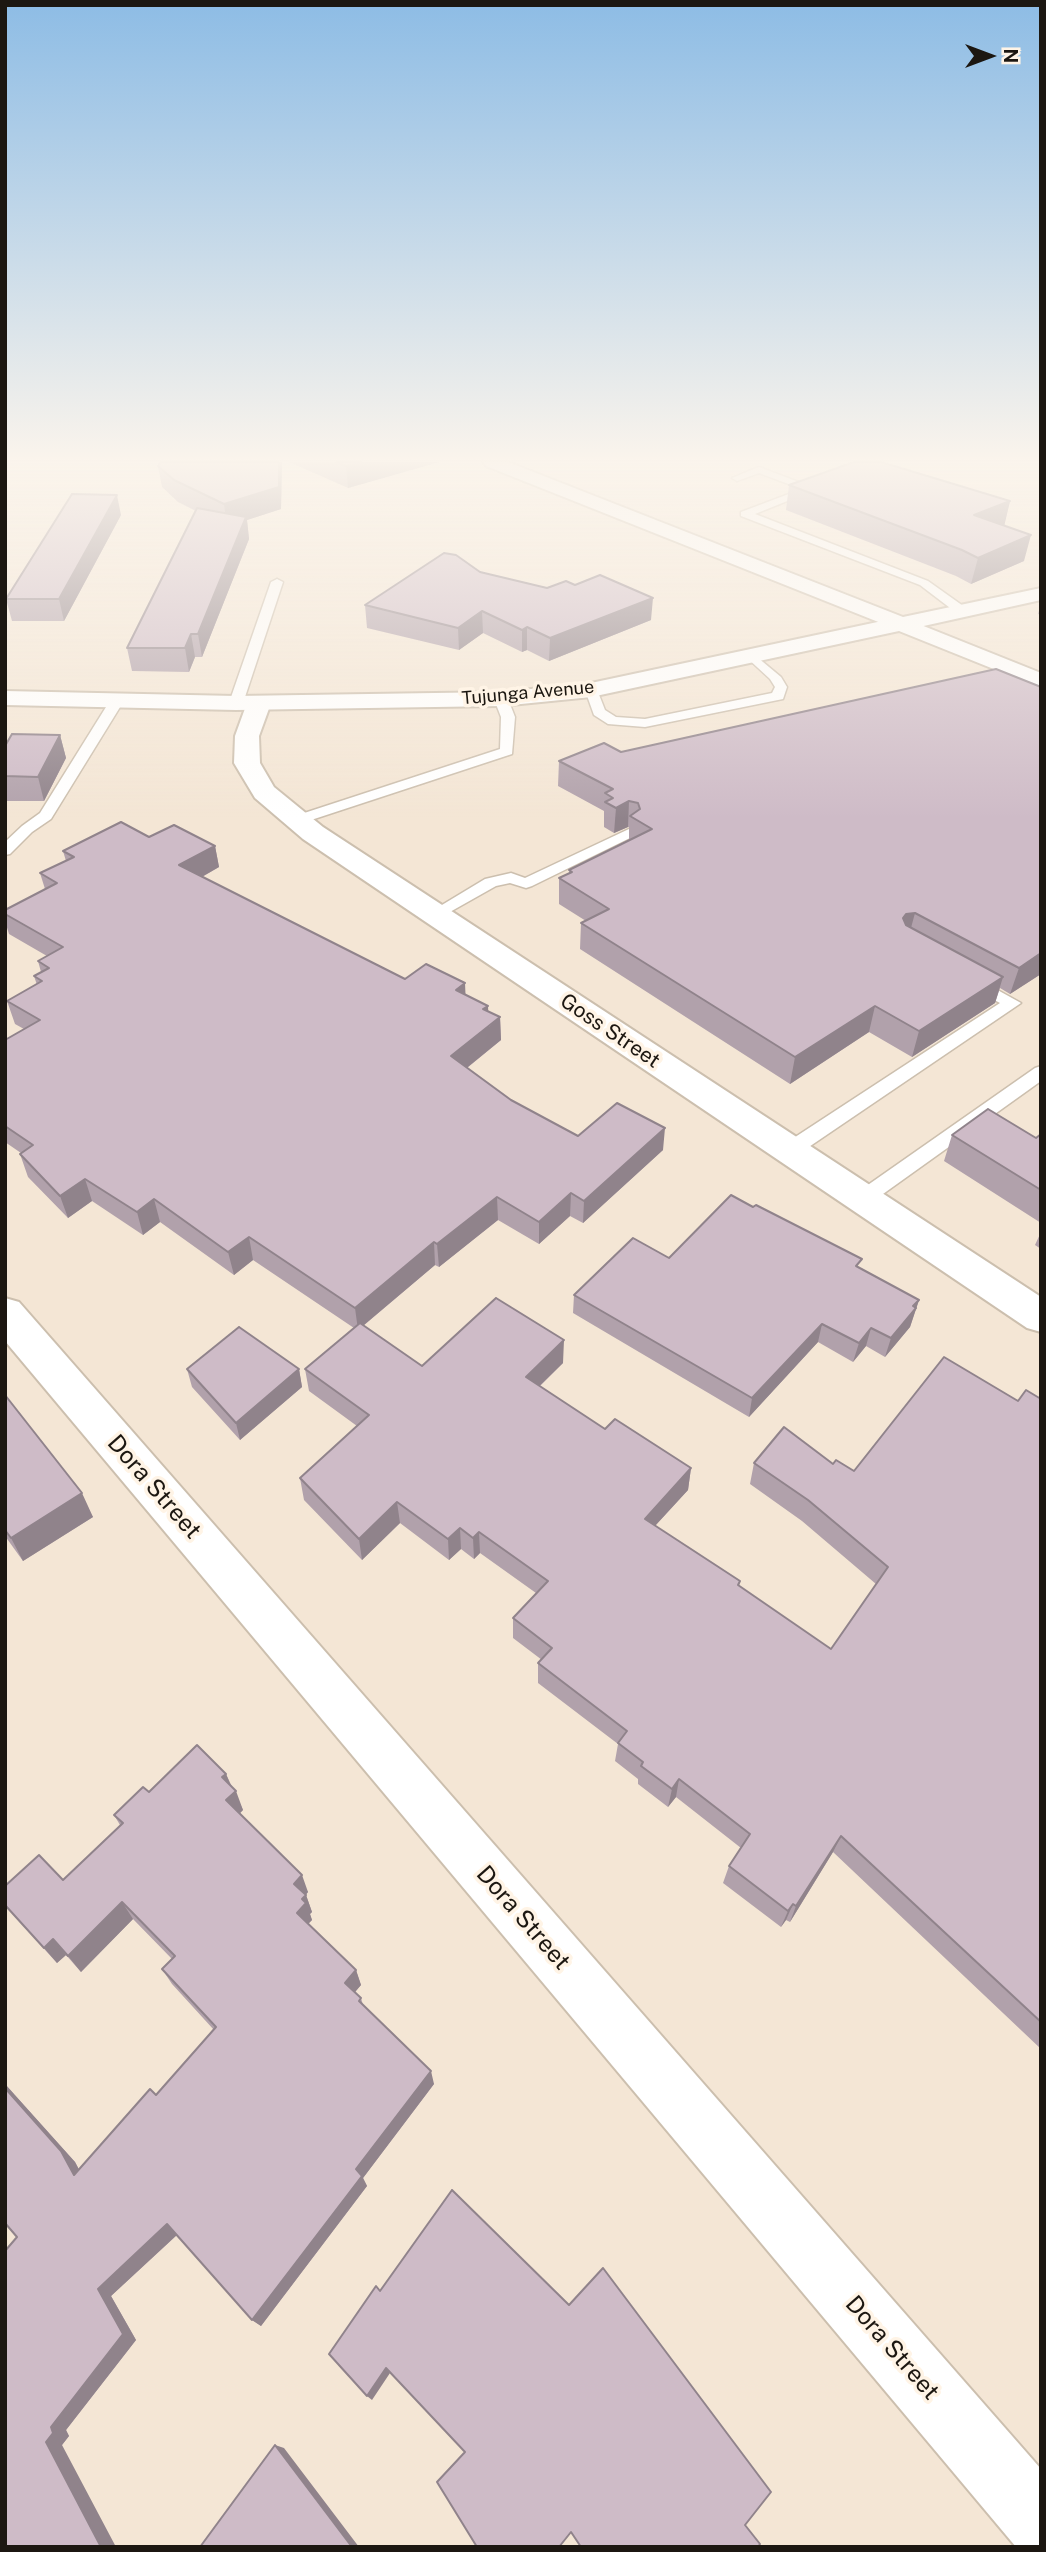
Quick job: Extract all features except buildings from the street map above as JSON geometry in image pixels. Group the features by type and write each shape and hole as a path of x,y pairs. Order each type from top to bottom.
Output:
{"street":[{"path":"793,581 1041,681"},
{"name":"Tujunga Avenue","path":"5,698 247,703 501,699 590,690 1041,594"},
{"name":"Goss Street","path":"247,703 247,763 264,792 297,820 1041,1317"},
{"name":"Dora Street","path":"5,1313 1041,2522"}],"lane":[{"path":"919,581 962,611"},
{"path":"247,703 277,582"},
{"path":"590,690 599,712 613,721 645,723 778,696 781,687 775,677 751,656"},
{"path":"5,850 27,828 46,816 118,699"},
{"path":"297,820 507,751 508,717 501,699"},
{"path":"435,914 491,882 511,878 526,883 629,833"},
{"path":"790,1150 1012,1003 954,971"},
{"path":"862,1199 1041,1072"}]}
